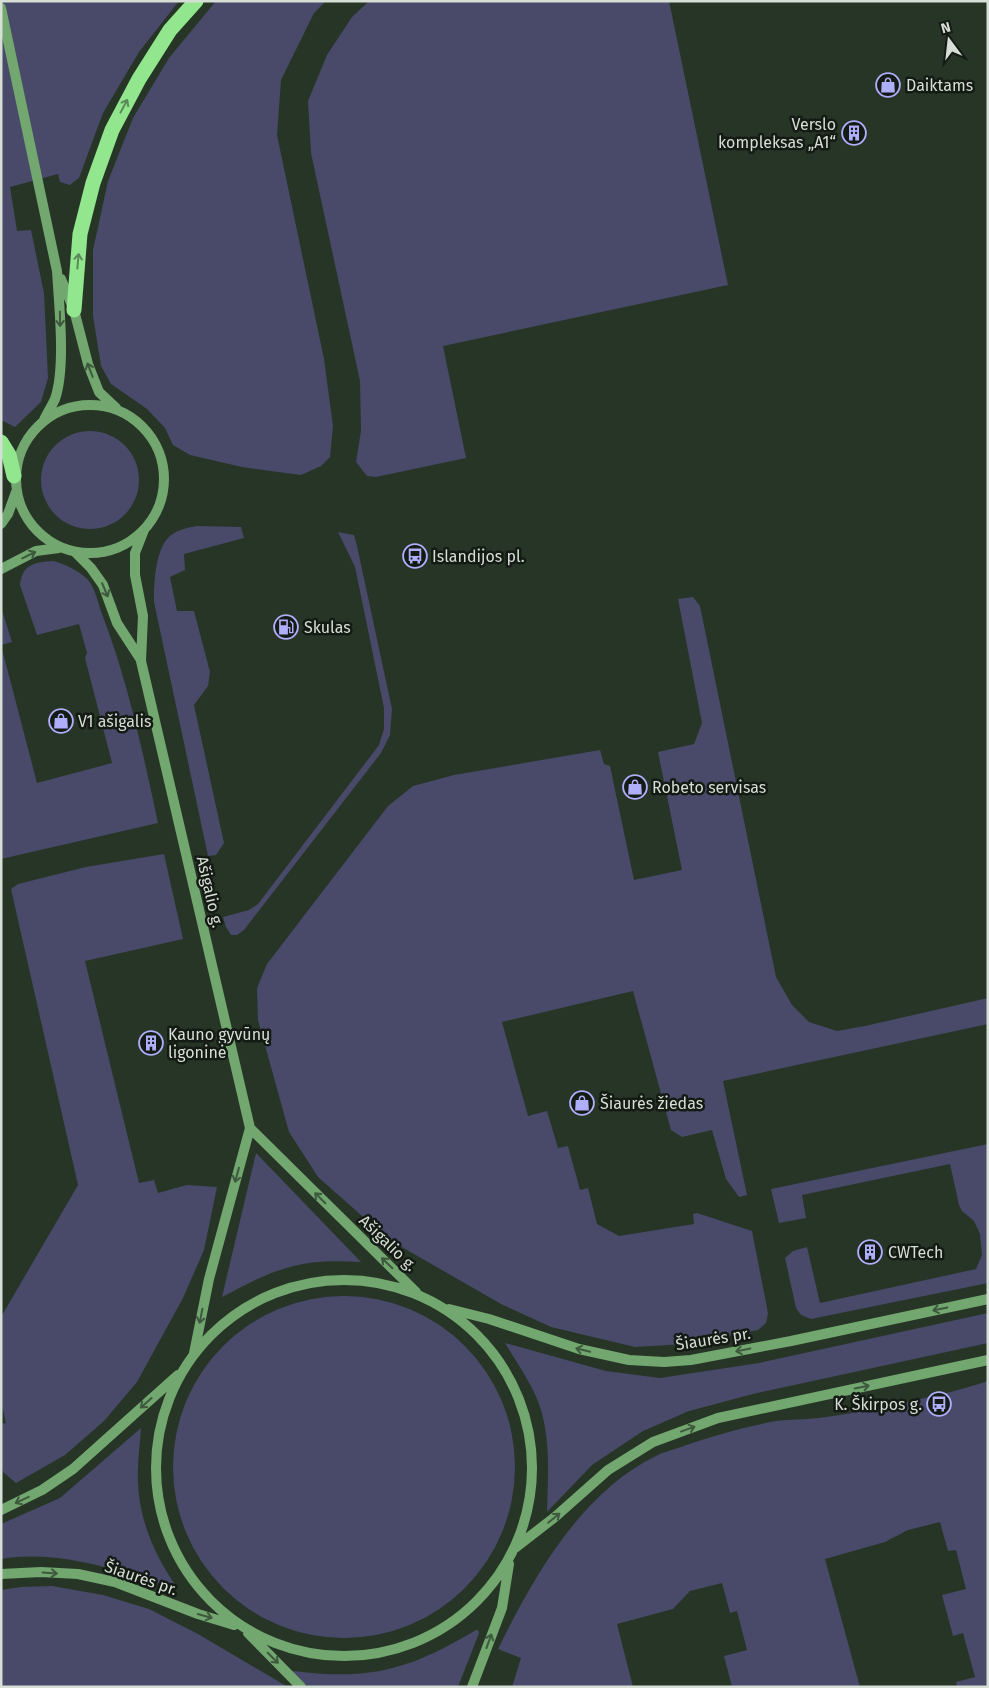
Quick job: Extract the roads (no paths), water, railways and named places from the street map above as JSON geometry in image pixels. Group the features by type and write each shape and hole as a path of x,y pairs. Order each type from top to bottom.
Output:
{"highway":[{"path":"74,310 80,234 93,183 112,130 139,79 170,30 196,1"},
{"path":"1,442 9,455 14,476"}],"main road":[{"path":"1,8 57,271 60,313 60,368 55,399 44,420"},
{"path":"57,271 74,310 88,364 99,392 117,409 143,426 160,453 164,470 164,487 160,503 153,518 144,530 129,543 112,550 93,554 60,548 44,538 31,526 21,510 14,476 19,453 29,435 44,420 61,410 78,405 98,405 117,409"},
{"path":"1,524 8,514 16,492"},
{"name":"Ašigalio g.","path":"144,530 136,553 135,568 142,616 142,661 250,1128 209,1279 194,1354"},
{"path":"1,569 36,551 60,548"},
{"name":"Ašigalio g.","path":"75,552 91,568 103,585 117,623 142,661"},
{"name":"Ašigalio g.","path":"250,1128 419,1294"},
{"path":"301,1687 193,1580 176,1553 164,1524 157,1493 156,1461 160,1430 168,1400 182,1371 194,1354 218,1328 240,1312 279,1291 314,1282 350,1279 385,1283 419,1294 446,1308 475,1332 492,1351 511,1380 524,1412 531,1446 532,1481 526,1516 510,1561 502,1608 472,1687"},
{"name":"Šiaurės pr.","path":"446,1308 579,1349 629,1360 664,1362 691,1360 791,1341 988,1299"},
{"path":"515,1548 555,1517 608,1470 653,1442 718,1418 988,1360"},
{"path":"1,1510 42,1490 73,1469 182,1371"},
{"path":"241,1627 287,1648 334,1656 375,1654 419,1641 455,1620 486,1594 510,1561"},
{"name":"Šiaurės pr.","path":"1,1574 41,1572 78,1574 115,1582 198,1614 241,1627"}],"place":[{"name":"Daiktams","path":"888,85"},
{"name":"Verslo kompleksas „A1“","path":"854,133"},
{"name":"Islandijos pl.","path":"415,556"},
{"name":"Skulas","path":"286,627"},
{"name":"V1 ašigalis","path":"61,721"},
{"name":"Robeto servisas","path":"635,787"},
{"name":"Kauno gyvūnų ligoninė","path":"151,1043"},
{"name":"Šiaurės žiedas","path":"582,1103"},
{"name":"CWTech","path":"870,1252"},
{"name":"K. Škirpos g.","path":"939,1404"}]}
